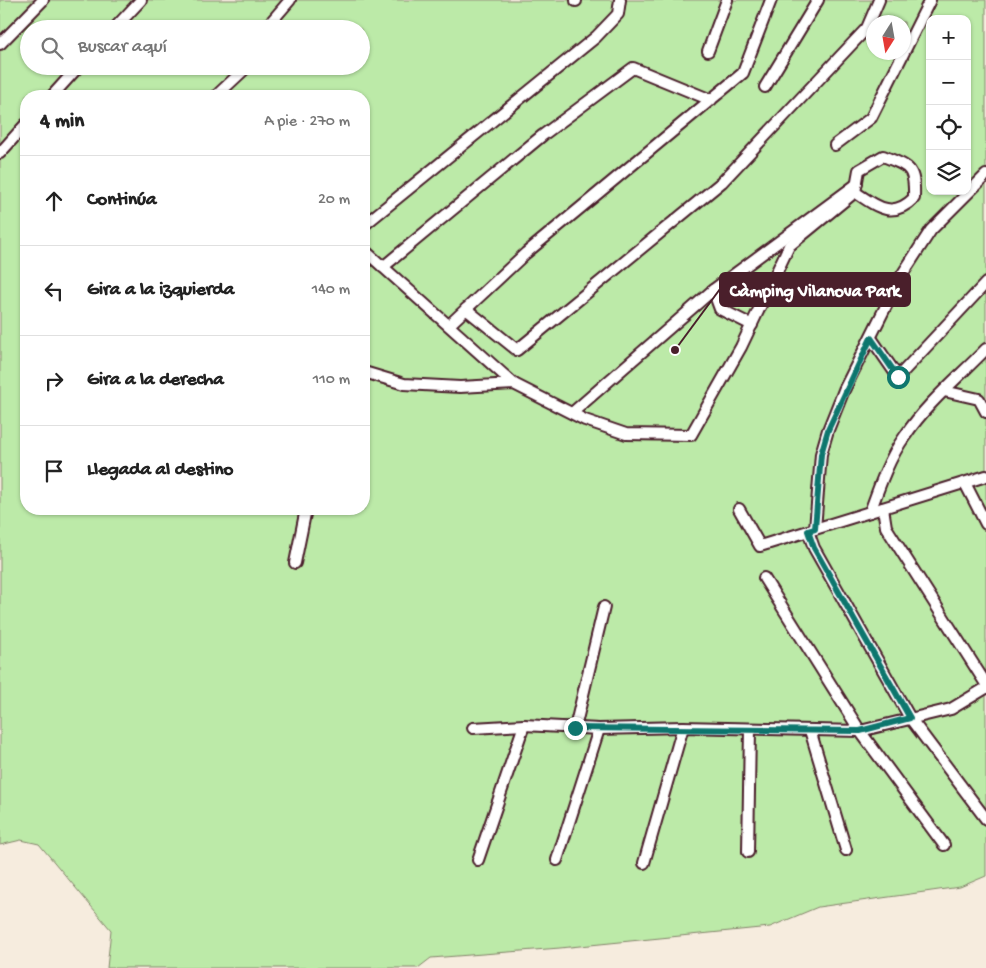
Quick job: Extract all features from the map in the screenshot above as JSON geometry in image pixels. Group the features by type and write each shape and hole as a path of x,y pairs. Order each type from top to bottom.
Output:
{"lane":[{"path":"23,20 43,0"},
{"path":"122,20 141,0"},
{"path":"273,20 290,0"},
{"path":"370,220 596,37 618,14 620,0"},
{"path":"708,51 728,0"},
{"path":"449,325 526,253 743,73 771,0"},
{"path":"765,87 818,0"},
{"path":"466,309 517,350 722,182 867,28 879,0"},
{"path":"835,145 871,118 930,0"},
{"path":"0,44 20,24"},
{"path":"383,267 543,135 633,68 711,100"},
{"path":"57,90 71,75"},
{"path":"222,90 238,75"},
{"path":"0,153 20,131"},
{"path":"370,255 514,384 572,413 626,434 691,435 714,397 790,246 856,188 860,170 883,156 906,166 915,178 914,198 904,208 888,210 875,205 856,188"},
{"path":"986,175 931,230 900,278 828,430 821,454 812,530 814,548 910,718 986,819"},
{"path":"572,413 713,290 856,188"},
{"path":"871,338 898,377 986,283"},
{"path":"713,290 720,309 752,324"},
{"path":"870,512 893,457 904,437 986,349"},
{"path":"370,374 404,384 460,387 514,384"},
{"path":"944,392 979,399 986,412"},
{"path":"739,510 760,546 986,476"},
{"path":"965,483 986,524"},
{"path":"473,728 524,725 600,729 683,727 860,731 951,708 986,686 886,526 883,508"},
{"path":"295,563 305,515"},
{"path":"764,578 860,731 944,845"},
{"path":"575,728 604,607"},
{"path":"478,860 524,725"},
{"path":"644,863 683,727"},
{"path":"557,860 600,729"},
{"path":"748,852 750,729"},
{"path":"810,730 846,850"}],"green space":[{"path":"0,0 986,0 986,876 960,887 818,907 770,927 560,948 431,958 418,968 107,968 111,930 39,844 21,840 0,845"}],"place":[{"name":"Càmping Vilanova Park","path":"675,350"}],"route":[{"path":"575,728 683,727 860,731 910,718 814,548 808,531 815,529 821,454 828,430 844,390 871,338 898,377"}]}
